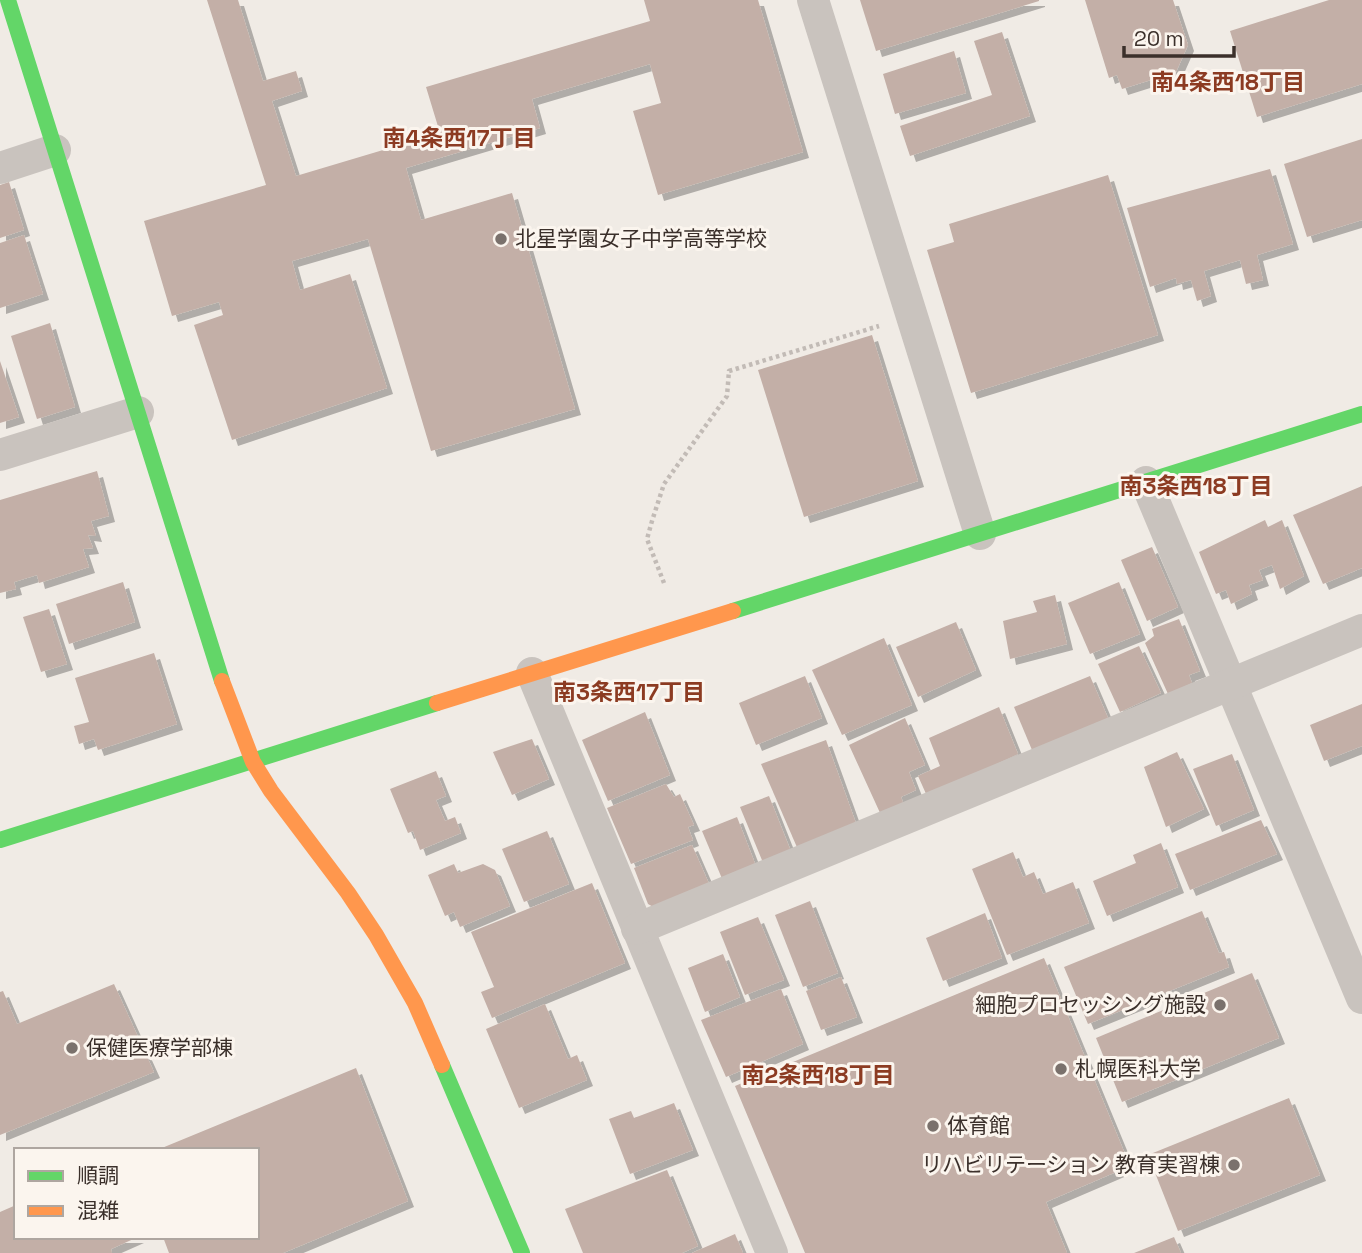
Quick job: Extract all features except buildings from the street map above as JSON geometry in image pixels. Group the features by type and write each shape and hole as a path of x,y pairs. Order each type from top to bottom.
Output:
{"street":[{"path":"8,0 229,703 253,762 271,791 348,893 397,969 427,1028 522,1253"},
{"path":"813,0 980,534"},
{"path":"0,168 55,150"},
{"path":"0,455 138,412"},
{"path":"0,839 1362,414"},
{"path":"1146,482 1362,998"},
{"path":"637,929 1362,630"},
{"path":"532,673 772,1253"}],"path":[{"path":"664,583 647,539 652,521 664,484 727,396 729,371 890,323"}],"traffic: fast":[{"path":"8,0 222,681"},
{"path":"733,611 1362,414"},
{"path":"0,840 437,703"},
{"path":"442,1065 522,1253"}],"traffic: slow":[{"path":"437,703 733,611"},
{"path":"222,681 253,762 271,791 348,893 376,935 415,1003 442,1065"}],"place":[{"name":"北星学園女子中学高等学校","path":"501,239"},
{"name":"細胞プロセッシング施設","path":"1220,1005"},
{"name":"保健医療学部棟","path":"72,1048"},
{"name":"札幌医科大学","path":"1061,1069"},
{"name":"体育館","path":"933,1126"},
{"name":"リハビリテーション 教育実習棟","path":"1234,1165"}],"district":[{"name":"南4条西18丁目","path":"1228,82"},
{"name":"南4条西17丁目","path":"459,138"},
{"name":"南3条西18丁目","path":"1196,486"},
{"name":"南3条西17丁目","path":"629,692"},
{"name":"南2条西18丁目","path":"818,1075"}]}
